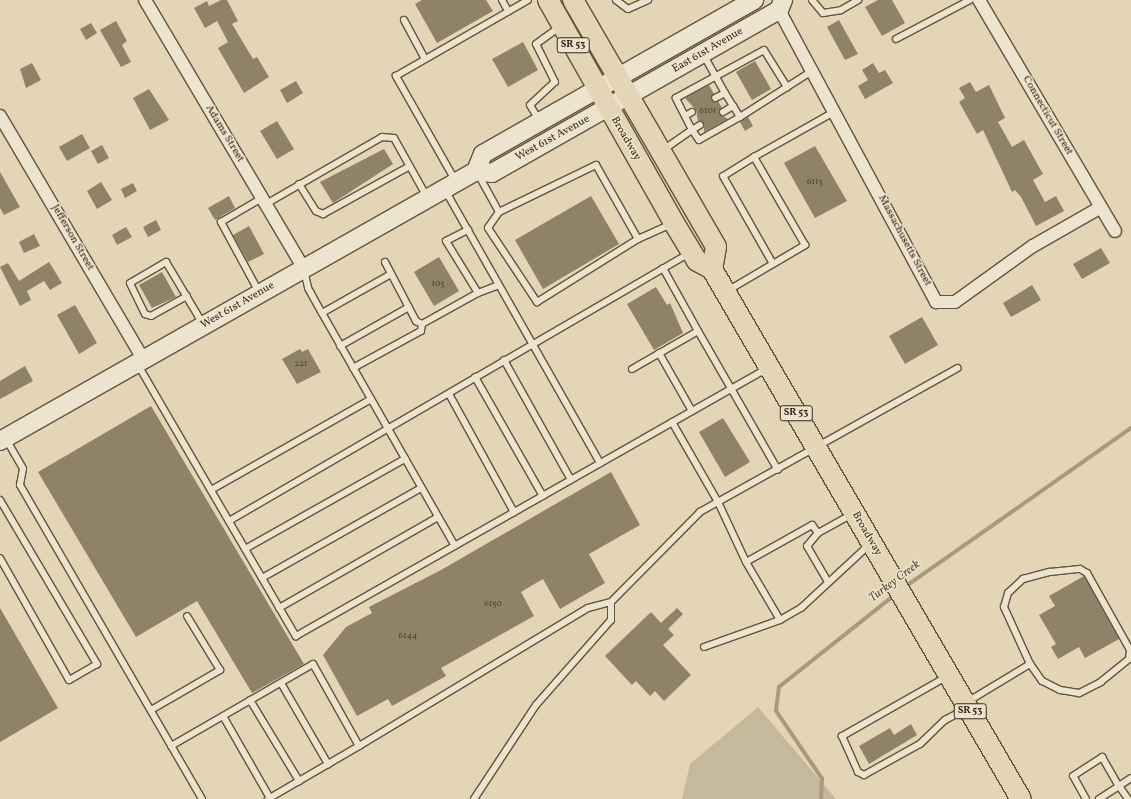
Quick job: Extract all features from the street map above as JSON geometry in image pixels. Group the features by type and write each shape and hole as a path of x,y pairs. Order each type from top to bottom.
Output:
{"main road":[{"name":"Broadway","path":"548,0 697,261 712,269 726,292 875,551 967,705 1018,797"},
{"name":"SR 53","path":"573,0 716,247 712,269"},
{"name":"East 61st Avenue","path":"598,89 754,0"},
{"name":"East 61st Avenue","path":"628,96 703,54 781,5"},
{"name":"West 61st Avenue","path":"476,171 483,154 598,89"},
{"name":"West 61st Avenue","path":"3,440 450,185 476,171 492,173 628,96"}],"street":[{"name":"Adams Street","path":"145,0 304,269"},
{"name":"Connecticut Street","path":"979,0 1115,231"},
{"name":"Massachusetts Street","path":"781,5 812,71 936,302 955,302 1033,246 1101,207"},
{"name":"Jefferson Street","path":"0,116 140,362"}],"lane":[{"path":"502,0 508,11"},
{"path":"528,0 396,76 450,185 468,230 600,463"},
{"path":"616,0 628,9 648,0"},
{"path":"812,0 823,13 841,10 858,0"},
{"path":"896,39 970,0"},
{"path":"404,20 425,59"},
{"path":"539,122 530,105 555,82 536,44 562,25"},
{"path":"787,87 764,50 676,98 692,130 699,140 740,117 787,87 812,71"},
{"path":"703,54 740,117"},
{"path":"715,98 725,93"},
{"path":"723,112 733,106"},
{"path":"685,116 692,112"},
{"path":"773,264 723,176 834,112"},
{"path":"660,152 700,125"},
{"path":"260,294 221,222 299,184 382,137 394,138 428,198"},
{"path":"726,292 805,245 754,157"},
{"path":"638,239 596,165 499,212 488,228 536,302 638,239 674,223"},
{"path":"299,184 316,211 323,214 410,166"},
{"path":"476,171 499,212"},
{"path":"468,230 446,241 478,293"},
{"path":"229,521 389,431 532,342 692,252"},
{"path":"186,296 151,316 145,314 130,283 166,262 204,326"},
{"path":"353,368 421,331 422,324 409,307 385,262"},
{"path":"663,268 778,470"},
{"path":"304,269 308,288 455,546"},
{"path":"322,313 391,274"},
{"path":"422,324 478,293 499,285"},
{"path":"340,346 409,307"},
{"path":"632,369 698,331"},
{"path":"659,353 692,411"},
{"path":"504,360 571,480"},
{"path":"140,362 211,490 296,636 769,367"},
{"path":"223,716 269,798 359,746 588,608 611,602 700,512 817,449 958,368"},
{"path":"475,377 543,496"},
{"path":"449,394 514,512"},
{"path":"211,490 371,399"},
{"path":"672,422 718,502 746,562 780,620"},
{"path":"3,440 23,469 20,485 202,799"},
{"path":"245,549 405,459"},
{"path":"262,578 421,488"},
{"path":"0,500 97,664 69,680 0,558"},
{"path":"828,582 807,546 818,533 853,513"},
{"path":"279,608 438,517"},
{"path":"746,562 812,525 818,533"},
{"path":"704,647 780,620 801,608 828,582 875,551"},
{"path":"1080,569 1088,573 1130,650 1129,659 1106,679 1079,692 1060,690 1042,681 1030,664 1004,607 1008,592 1023,579 1050,572 1080,569"},
{"path":"474,799 536,705 611,620 611,602"},
{"path":"151,710 220,670 187,616"},
{"path":"171,746 313,664 359,746"},
{"path":"949,675 844,734 841,739 858,772 864,775 920,744 945,720 1030,664"},
{"path":"281,683 328,764"},
{"path":"250,700 299,781"},
{"path":"1086,799 1073,776 1102,757 1128,799"},
{"path":"1100,799 1131,778"}],"shaded area":[{"path":"758,707 836,799 682,799 690,764"}],"building":[{"path":"221,0 227,0 238,21 232,24 253,59 257,57 269,77 244,93 218,48 228,42 217,21 205,28 194,8 207,1 209,6"},
{"path":"422,0 486,0 493,11 437,43 415,4"},
{"path":"878,0 892,0 905,23 882,36 865,7"},
{"path":"839,20 858,54 845,60 827,27"},
{"path":"116,21 127,41 122,45 131,62 121,67 100,30"},
{"path":"91,23 97,33 86,40 80,29"},
{"path":"523,42 538,70 508,87 492,59"},
{"path":"755,61 771,89 752,100 736,72"},
{"path":"32,63 41,80 26,88 20,69"},
{"path":"873,63 879,73 885,70 893,83 865,99 858,86 868,80 862,70"},
{"path":"296,81 303,93 287,103 280,90"},
{"path":"970,82 976,92 989,85 1005,118 998,122 1012,147 1024,140 1043,174 1033,180 1045,202 1056,196 1064,211 1036,226 1021,197 1015,190 1012,192 983,130 977,134 959,102 965,98 959,88"},
{"path":"709,85 714,94 711,100 718,101 722,108 719,114 728,119 704,132 704,123 698,121 696,110 685,98"},
{"path":"149,89 169,120 150,130 133,98"},
{"path":"748,117 753,126 745,131 740,122"},
{"path":"277,121 294,149 277,159 260,131"},
{"path":"82,134 90,148 67,161 59,147"},
{"path":"102,145 109,158 98,164 91,151"},
{"path":"815,146 847,201 815,218 784,163"},
{"path":"384,149 393,164 333,203 320,182"},
{"path":"0,172 20,207 4,215 0,208"},
{"path":"101,182 112,200 97,209 87,191"},
{"path":"133,183 137,191 125,198 121,189"},
{"path":"229,196 235,208 215,220 208,208"},
{"path":"591,196 619,244 543,289 515,240"},
{"path":"156,220 161,230 148,237 143,227"},
{"path":"249,226 264,254 248,262 233,235"},
{"path":"126,227 132,237 117,245 112,235"},
{"path":"34,234 40,246 24,253 19,242"},
{"path":"1101,248 1110,263 1082,279 1073,264"},
{"path":"439,257 459,291 434,306 414,272"},
{"path":"49,262 62,283 50,290 44,281 27,291 31,300 20,306 0,267 8,263 19,281"},
{"path":"162,272 176,297 152,308 139,285"},
{"path":"1032,285 1041,300 1011,317 1003,303"},
{"path":"656,287 667,305 670,303 683,333 654,350 627,304"},
{"path":"75,305 97,343 79,354 57,315"},
{"path":"922,317 938,345 905,364 889,336"},
{"path":"300,349 302,352 308,349 321,372 297,384 282,359"},
{"path":"25,366 33,381 0,399 0,381"},
{"path":"151,406 304,664 252,693 197,601 136,637 38,472"},
{"path":"723,418 750,462 725,477 699,432"},
{"path":"611,472 640,525 589,554 605,583 560,609 543,579 521,592 534,616 441,668 446,676 392,706 388,699 357,716 323,655 346,627 372,613 369,607 441,570"},
{"path":"1084,576 1119,639 1085,658 1079,647 1058,659 1051,647 1056,644 1039,615 1055,606 1049,596"},
{"path":"0,608 58,708 0,742"},
{"path":"677,608 683,614 668,629 674,635 663,645 691,675 664,701 655,691 650,696 636,681 632,685 605,656 651,612 661,623"},
{"path":"911,724 917,735 869,764 859,746 890,728 894,735"}],"waterway":[{"name":"Turkey Creek","path":"905,587 1131,428"},
{"name":"Turkey Creek","path":"821,799 822,779 776,711 779,687 896,594"}]}
